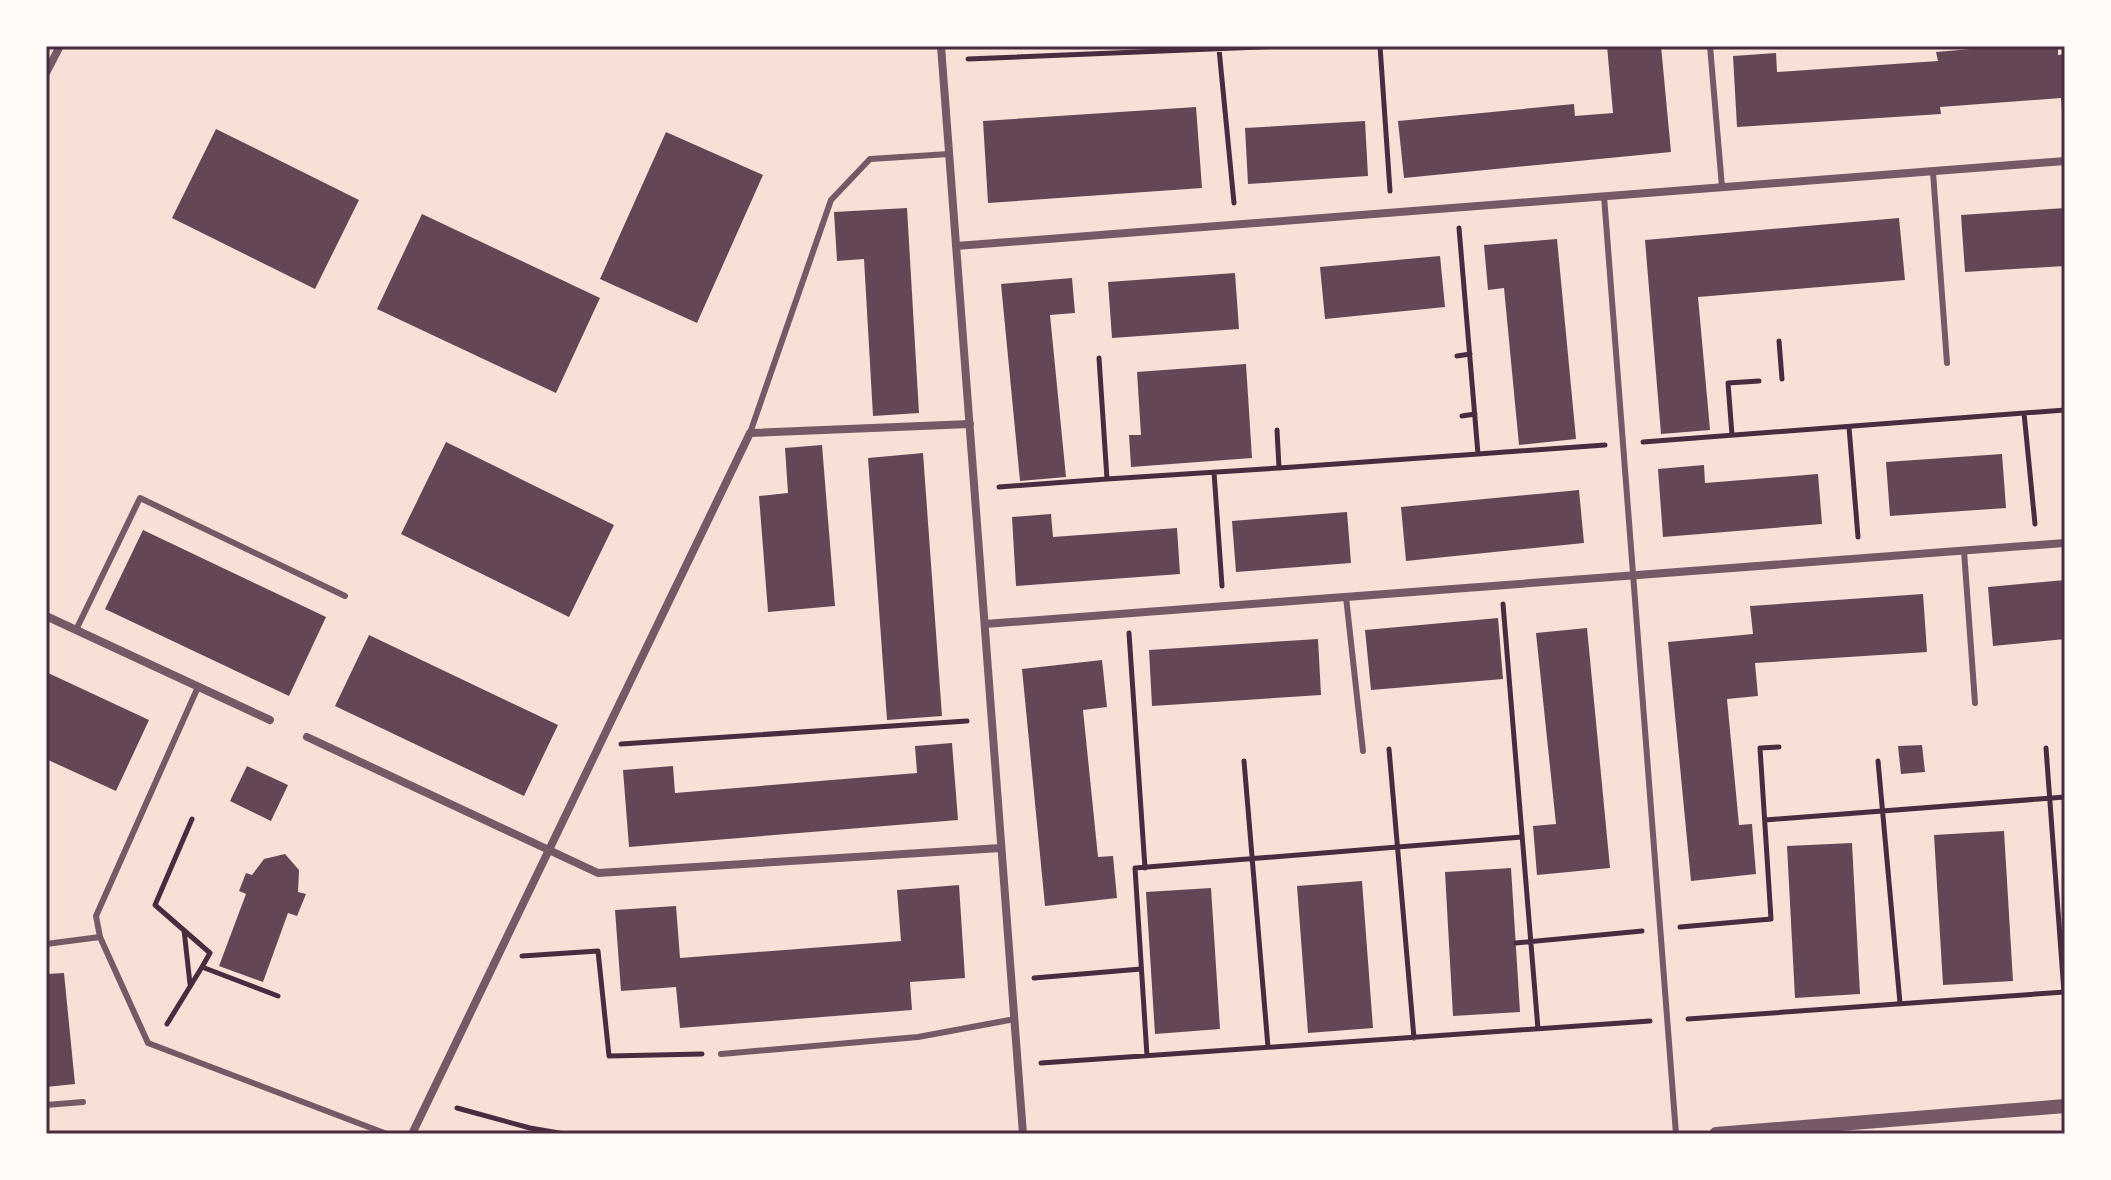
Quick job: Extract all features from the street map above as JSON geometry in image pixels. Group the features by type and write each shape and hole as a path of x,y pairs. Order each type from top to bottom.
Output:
{"street":[{"path":"46,73 60,46"},
{"path":"941,46 1023,1134"},
{"path":"956,246 2065,161"},
{"path":"412,1134 750,433 970,424"},
{"path":"985,624 2065,543"},
{"path":"46,616 270,720"},
{"path":"307,737 598,873 1001,848"},
{"path":"1716,1134 2065,1106"}],"lane":[{"path":"1710,46 1722,187"},
{"path":"750,433 831,200 870,159 949,154"},
{"path":"1933,172 1947,363"},
{"path":"1604,196 1676,1134"},
{"path":"76,630 140,498 345,596"},
{"path":"1964,551 1975,703"},
{"path":"1346,597 1363,751"},
{"path":"198,687 96,916 100,937 148,1043 387,1134"},
{"path":"46,944 100,937"},
{"path":"721,1054 918,1037 1015,1019"},
{"path":"46,1105 83,1102"}],"path":[{"path":"968,59 1282,46"},
{"path":"1380,46 1391,212"},
{"path":"1219,49 1236,224"},
{"path":"1458,208 1478,454"},
{"path":"1779,341 1782,379"},
{"path":"1457,356 1470,354"},
{"path":"1099,358 1107,479"},
{"path":"1732,435 1728,383 1759,381"},
{"path":"999,487 2065,410"},
{"path":"2024,413 2037,545"},
{"path":"1462,416 1475,414"},
{"path":"1849,427 1859,559"},
{"path":"1277,430 1279,468"},
{"path":"1214,472 1223,607"},
{"path":"1502,586 1538,1029"},
{"path":"1128,614 1145,868"},
{"path":"599,746 967,721"},
{"path":"1516,943 1771,919 1760,748 1779,747"},
{"path":"1041,1063 2064,992 2046,748"},
{"path":"1389,749 1414,1038"},
{"path":"1244,761 1268,1047"},
{"path":"1878,761 1900,1003"},
{"path":"1765,820 2065,797"},
{"path":"167,1024 210,953 155,905 192,819"},
{"path":"1147,1056 1135,868 1522,837"},
{"path":"184,930 190,985"},
{"path":"497,958 598,951 609,1056 721,1054"},
{"path":"202,967 278,996"},
{"path":"1034,978 1141,969"},
{"path":"457,1108 565,1134"}],"building":[{"path":"1607,46 1661,46 1671,152 1404,178 1398,121 1574,104 1575,116 1613,113"},
{"path":"2007,46 2058,46 2058,55 2065,54 2065,109 2062,109 2061,98 1940,107 1941,114 1737,127 1733,56 1776,53 1777,72 1938,61 1936,52"},
{"path":"1196,107 1202,188 988,203 983,121"},
{"path":"1365,121 1368,176 1248,184 1245,128"},
{"path":"216,129 359,200 315,289 172,218"},
{"path":"666,132 763,175 697,323 600,279"},
{"path":"907,208 919,413 873,416 864,259 837,261 834,212"},
{"path":"2065,208 2065,266 1965,272 1961,215"},
{"path":"422,214 600,298 556,393 377,309"},
{"path":"1899,218 1905,280 1698,297 1710,430 1661,434 1645,240"},
{"path":"1557,239 1576,439 1519,445 1504,288 1488,290 1484,245"},
{"path":"1440,256 1445,307 1325,319 1320,267"},
{"path":"1235,273 1239,329 1112,338 1108,282"},
{"path":"1072,278 1075,313 1050,315 1066,477 1020,481 1001,284"},
{"path":"1246,364 1252,458 1131,467 1129,435 1141,435 1137,372"},
{"path":"446,442 614,525 569,617 401,534"},
{"path":"822,445 835,606 768,612 759,496 788,493 785,448"},
{"path":"923,453 942,716 887,720 868,458"},
{"path":"2002,454 2006,508 1890,516 1886,462"},
{"path":"1704,465 1705,483 1818,474 1822,524 1663,537 1658,469"},
{"path":"1579,490 1584,543 1406,561 1401,507"},
{"path":"1347,512 1351,563 1236,572 1232,521"},
{"path":"1051,514 1053,537 1177,528 1180,574 1016,586 1012,517"},
{"path":"143,530 326,617 289,696 105,609"},
{"path":"2065,580 2065,639 1993,646 1988,587"},
{"path":"1923,594 1927,652 1755,663 1758,696 1727,699 1739,825 1752,824 1756,874 1691,881 1668,642 1753,634 1750,606"},
{"path":"1498,618 1503,679 1371,690 1365,630"},
{"path":"1587,628 1610,868 1537,875 1533,826 1556,824 1536,633"},
{"path":"369,635 558,725 524,796 335,706"},
{"path":"1318,639 1321,695 1152,706 1149,650"},
{"path":"1102,660 1107,707 1083,710 1098,857 1113,856 1117,898 1045,906 1022,669"},
{"path":"46,672 149,720 116,791 46,759"},
{"path":"952,743 958,820 629,847 623,770 673,766 675,793 917,773 915,746"},
{"path":"1922,745 1925,772 1901,774 1898,746"},
{"path":"247,766 288,785 271,821 230,801"},
{"path":"2004,831 2013,981 1943,985 1934,835"},
{"path":"1852,843 1860,994 1795,998 1787,846"},
{"path":"285,854 299,870 298,892 306,894 297,916 288,913 263,982 219,966 246,894 239,891 246,873 252,875 264,859"},
{"path":"1511,868 1520,1012 1453,1016 1445,872"},
{"path":"1362,881 1373,1028 1308,1033 1297,886"},
{"path":"959,885 965,978 910,982 912,1010 680,1028 676,987 621,991 615,910 676,906 680,958 901,941 897,890"},
{"path":"1211,888 1220,1029 1155,1034 1146,892"},
{"path":"64,973 75,1084 46,1087 46,974"}]}
